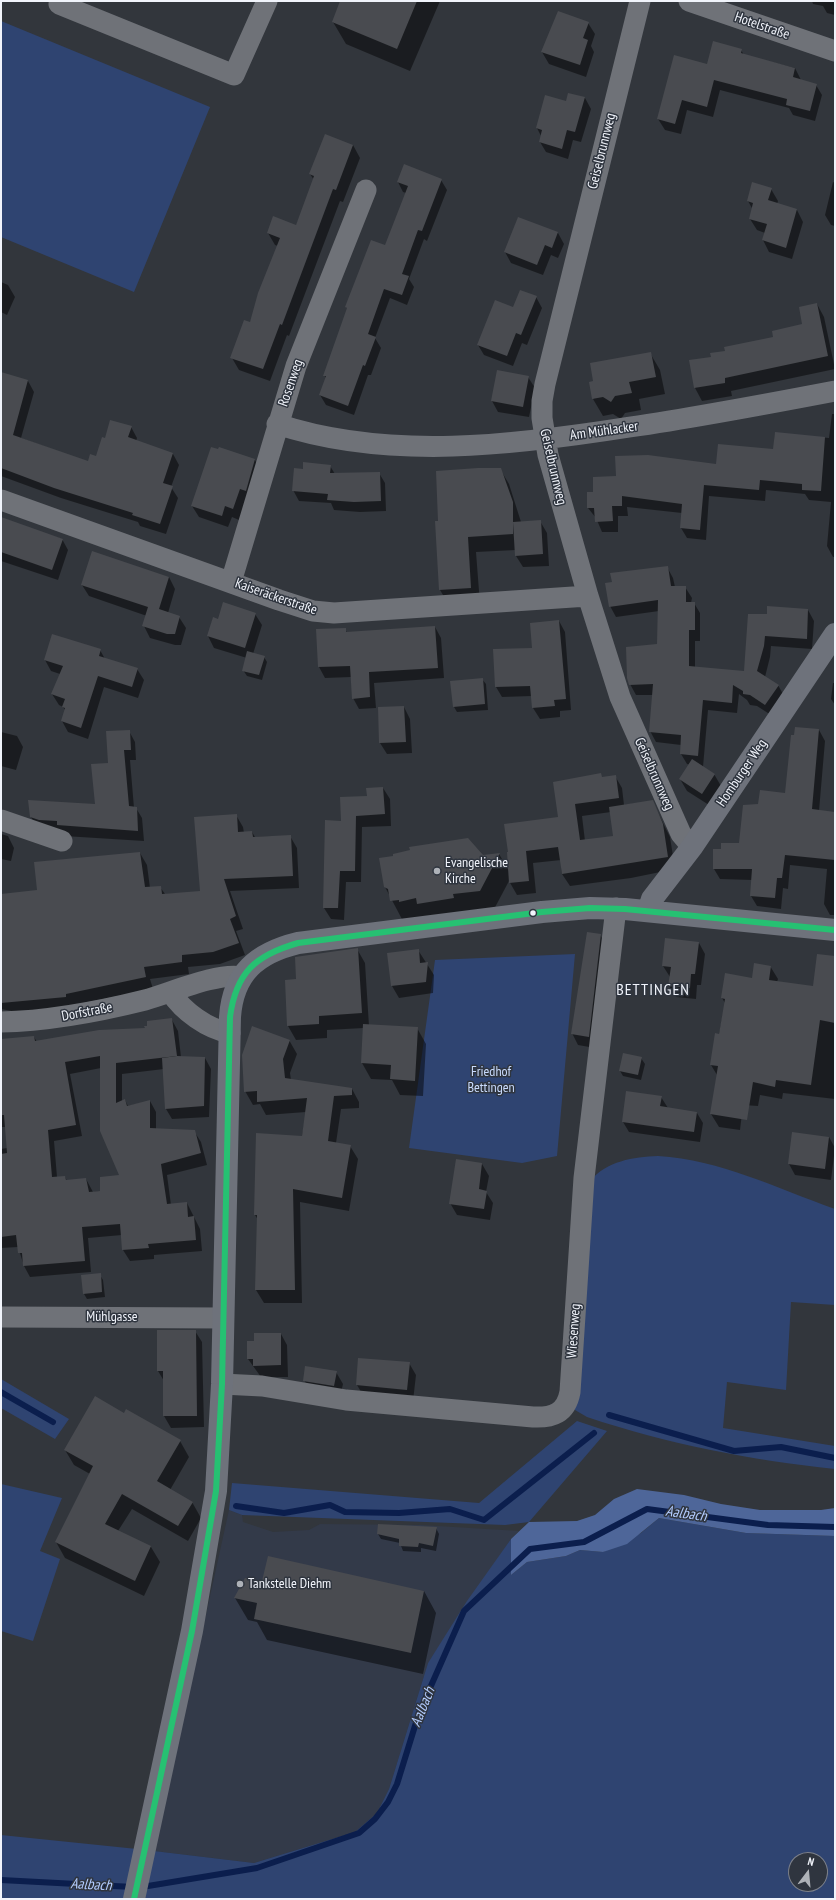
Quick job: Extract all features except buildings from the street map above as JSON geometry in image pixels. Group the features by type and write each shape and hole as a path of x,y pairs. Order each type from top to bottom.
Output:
{"street":[{"path":"59,4 234,75 267,1"},
{"name":"Geiselbrunnweg","path":"640,1 542,401 545,439 553,474 588,596 620,697 681,834 692,847"},
{"name":"Hotelstraße","path":"688,1 835,51"},
{"name":"Rosenweg","path":"231,582 277,424 296,366 366,190"},
{"name":"Am Mühlacker","path":"277,424 314,435 390,444 475,444 545,439 666,422 835,391"},
{"name":"Kaiseräckerstraße","path":"1,500 322,613 588,596"},
{"name":"Homburger Weg","path":"648,911 652,899 692,847 835,634"},
{"path":"1,820 62,841"},
{"path":"134,1899 180,1691 208,1548 216,1491 222,1384 230,1033 232,999 242,977 252,965 266,954 282,947 298,943 576,909 616,908 835,930"},
{"name":"Wiesenweg","path":"222,1384 262,1386 346,1400 533,1417 550,1416 564,1409 567,1405 570,1392 584,1178 616,908"},
{"name":"Dorfstraße","path":"1,1022 37,1021 68,1017 171,993 222,977 242,977"},
{"path":"171,993 180,1004 207,1025 230,1033"},
{"name":"Mühlgasse","path":"1,1317 223,1318"}],"shaded area":[{"path":"637,1489 684,1495 721,1504 760,1510 821,1510 835,1508 835,1536 746,1533 659,1518 627,1544 603,1552 580,1550 566,1556 527,1562 511,1575 511,1539 529,1522 577,1521 595,1515 614,1499"},
{"path":"229,1510 242,1515 243,1522 273,1532 309,1530 320,1524 421,1525 519,1531 511,1539 428,1663 389,1789 377,1813 355,1832 254,1863 154,1851"}],"green space":[{"path":"1,21 210,107 134,292 1,237"},
{"name":"Friedhof Bettingen","path":"575,954 557,1156 522,1163 409,1148 435,960"},
{"path":"658,1156 704,1163 726,1169 835,1209 835,1305 791,1302 786,1390 727,1382 723,1428 835,1446 835,1469 741,1456 678,1443 617,1427 587,1417 575,1410 573,1404 590,1181 604,1169 621,1161"},
{"path":"1,1379 69,1419 55,1439 1,1408"},
{"path":"577,1421 607,1431 529,1522 505,1525 242,1515 229,1510 232,1483 479,1503"},
{"path":"1,1484 62,1498 40,1551 60,1559 33,1641 1,1631"},
{"path":"659,1518 746,1533 835,1536 835,1899 142,1899 154,1851 254,1863 355,1832 377,1813 389,1789 428,1663 467,1601 511,1539 511,1575 527,1562 566,1556 580,1550 603,1552 641,1533"},
{"path":"1,1835 137,1849 126,1899 1,1899"}],"waterway":[{"path":"1,1392 53,1422"},
{"path":"609,1415 734,1451 781,1447 835,1458"},
{"path":"236,1506 284,1513 330,1505 345,1512 399,1513 450,1509 484,1520 594,1433"},
{"name":"Aalbach","path":"142,1887 257,1868 359,1833 375,1819 388,1802 397,1784 419,1713 464,1611 530,1549 584,1542 647,1509 768,1525 835,1527"},
{"name":"Aalbach","path":"1,1880 133,1887"}],"transit line":[{"path":"134,1899 192,1631 216,1491 222,1384 230,1017 237,988 243,977 250,968 270,953 298,943 542,912 590,908 625,909 835,930"}],"place":[{"name":"Evangelische Kirche","path":"437,871"},
{"name":"Tankstelle Diehm","path":"240,1584"}],"district":[{"name":"BETTINGEN","path":"653,990"}]}
